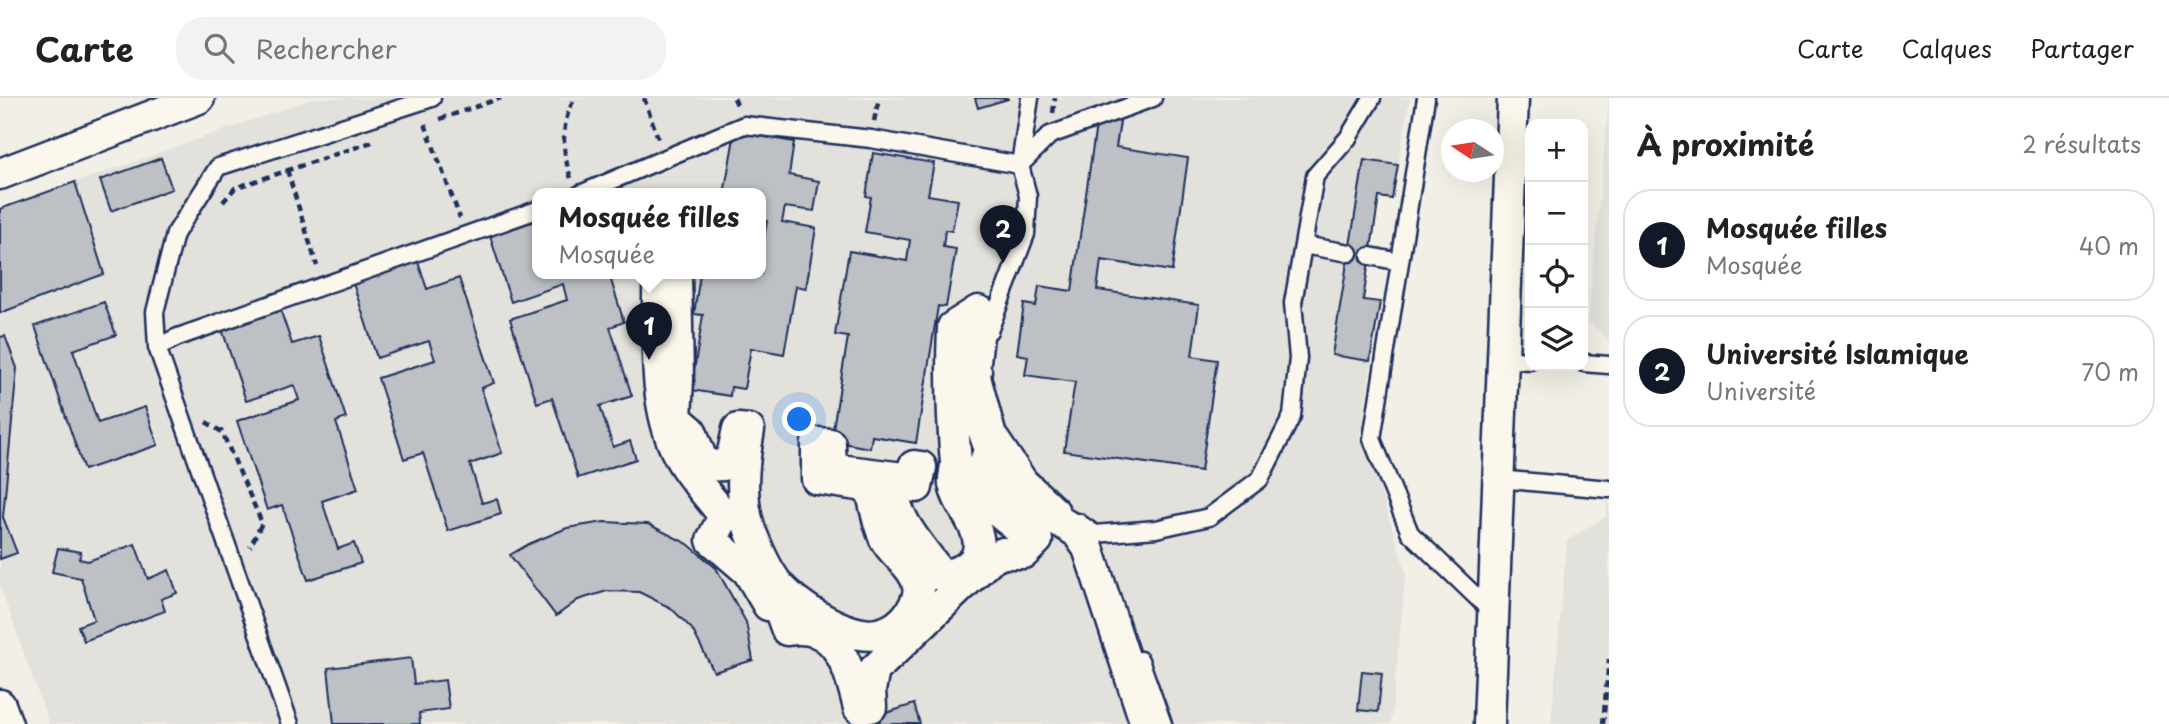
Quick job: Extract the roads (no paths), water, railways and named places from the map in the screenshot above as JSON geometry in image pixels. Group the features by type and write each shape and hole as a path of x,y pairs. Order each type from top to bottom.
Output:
{"street":[{"path":"0,174 199,98"},
{"path":"1489,724 1498,479 1517,360 1513,98"},
{"path":"658,279 659,380 667,422 679,456 724,516 712,540 748,571 768,605 776,600 787,630 813,630 831,639 840,652 859,708 871,707 870,690 874,670 990,559 1003,553 1024,553 1037,540 993,508 981,487 983,465 990,450 971,394 981,312 953,327 951,380 956,466 954,484 977,533 976,556 961,573 942,576 914,541 892,495 892,483 917,487 921,467 914,466 911,479 831,469 830,444 817,443 817,479 871,487 886,541 904,558 918,585 917,602 904,621 891,630 875,635 837,625 799,605 777,584 763,562 749,528 744,506 743,466 749,430 738,429 732,457 724,465 704,466 691,431 676,418 676,279"},
{"path":"987,456 1031,504 1077,532 1088,548 1146,724"},
{"path":"0,705 7,724"}],"lane":[{"path":"290,724 158,347 155,312 175,234 218,167 432,98"},
{"path":"1030,98 1020,165 1028,197 1027,234 988,334 982,376 997,432 1028,478 1049,499 1095,534 1163,724"},
{"path":"1020,165 1050,135 1153,98"},
{"path":"1095,534 1156,529 1209,517 1260,480 1292,415 1298,358 1293,303 1315,176 1348,138 1372,98"},
{"path":"1426,98 1373,439 1409,533 1493,613"},
{"path":"583,188 744,125 871,139 1020,165"},
{"path":"158,347 178,337 532,212"},
{"path":"1303,245 1349,253"},
{"path":"1370,256 1400,262"},
{"path":"1588,363 1609,365"},
{"path":"1498,479 1609,489"}],"place":[{"name":"Université Islamique","path":"1003,263"},
{"name":"Mosquée filles","path":"649,360"}]}
